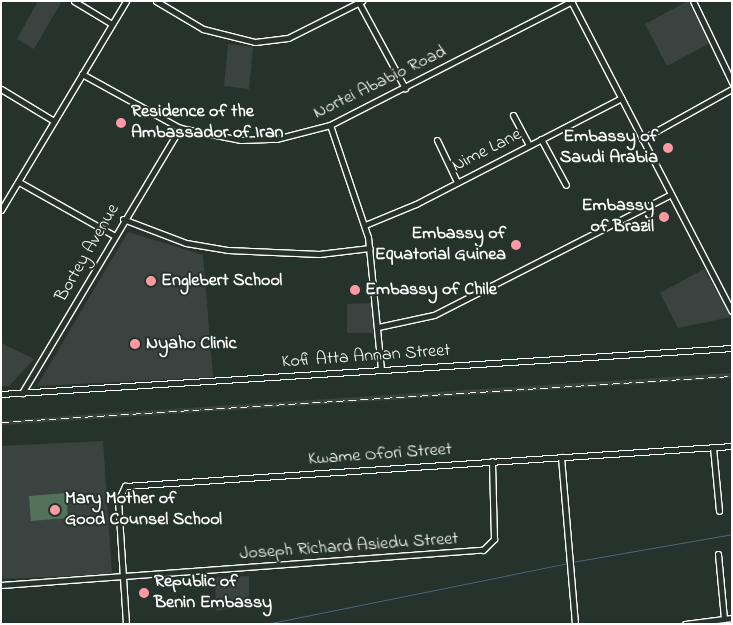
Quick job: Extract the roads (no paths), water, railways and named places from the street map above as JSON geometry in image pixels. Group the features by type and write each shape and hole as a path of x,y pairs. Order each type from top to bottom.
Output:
{"street":[{"path":"74,1 112,24"},
{"path":"1,210 126,1"},
{"path":"156,1 203,29 255,42 288,38 360,2 405,88"},
{"path":"571,1 732,311"},
{"name":"Nortei Ababio Road","path":"82,74 180,128 254,141 330,125 571,1"},
{"path":"694,1 732,82"},
{"path":"1,89 54,121"},
{"path":"642,139 732,89"},
{"name":"Nime Lane","path":"365,225 457,182 621,98"},
{"path":"513,115 529,145"},
{"path":"330,125 365,225 370,248 381,369"},
{"name":"Bortey Avenue","path":"22,393 113,235 180,128"},
{"path":"541,139 566,185"},
{"path":"437,140 457,182"},
{"path":"19,182 113,235"},
{"path":"378,327 434,315 671,194"},
{"path":"123,219 186,243 228,250 299,254 370,248"},
{"name":"Kofi Atta Annan Street","path":"1,394 732,348"},
{"name":"Kwame Ofori Street","path":"126,624 118,494 125,486 732,446"},
{"path":"713,447 719,511"},
{"path":"561,457 575,624"},
{"name":"Joseph Richard Asiedu Street","path":"1,586 483,550 494,539 492,461"},
{"path":"718,554 724,619"},
{"path":"685,624 732,618"}],"waterway":[{"path":"572,562 732,534"},
{"path":"266,624 568,563"}],"railway":[{"path":"1,422 732,376"}],"place":[{"name":"Residence of the Ambassador of Iran","path":"121,123"},
{"name":"Embassy of Saudi Arabia","path":"668,148"},
{"name":"Embassy of Brazil","path":"664,217"},
{"name":"Embassy of Equatorial Guinea","path":"516,245"},
{"name":"Englebert School","path":"151,281"},
{"name":"Embassy of Chile","path":"355,290"},
{"name":"Nyaho Clinic","path":"135,344"},
{"name":"Mary Mother of Good Counsel School","path":"55,510"},
{"name":"Republic of Benin Embassy","path":"144,593"}]}
